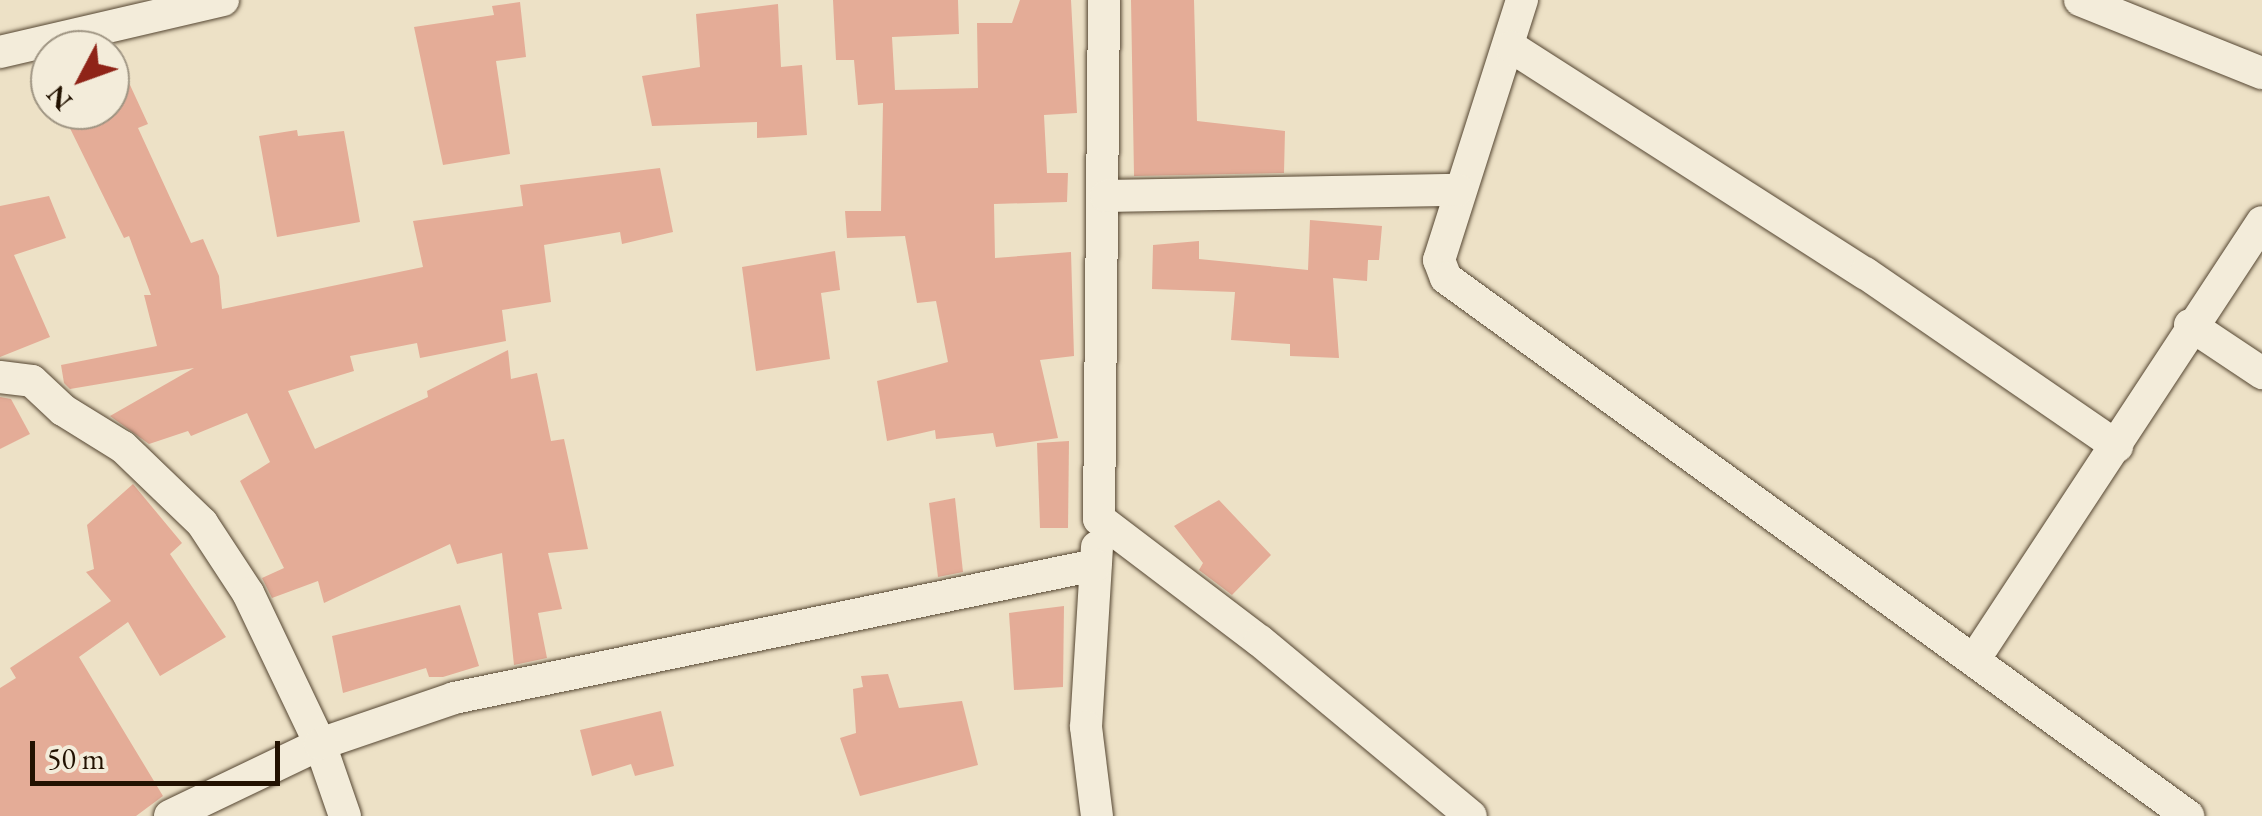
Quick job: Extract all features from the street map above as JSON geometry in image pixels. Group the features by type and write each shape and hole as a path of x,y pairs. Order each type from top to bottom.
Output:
{"street":[{"path":"0,52 224,0"},
{"path":"1097,816 1086,726 1100,520 1106,196 1104,0"},
{"path":"1522,0 1512,47 1458,190 1439,260 1446,278 2188,816"},
{"path":"2080,0 2262,73"},
{"path":"1512,47 1865,273 2117,446"},
{"path":"1106,196 1458,190"},
{"path":"1974,660 2117,446 2190,325 2262,222"},
{"path":"2190,325 2262,374"},
{"path":"0,378 32,381 63,410 123,447 202,523 248,594 320,744 346,816"},
{"path":"1100,520 1260,641 1471,816"},
{"path":"170,816 320,744 454,698 1095,565"}],"building":[{"path":"833,0 958,0 959,34 892,37 895,90 978,88 977,23 1012,23 1020,0 1071,0 1077,113 1044,115 1047,173 1068,173 1067,202 994,204 995,258 1071,252 1074,356 1040,360 1058,438 996,447 993,433 936,439 935,430 887,441 877,381 948,362 936,301 917,303 905,236 847,238 845,211 881,211 883,103 858,105 854,60 836,60"},
{"path":"1131,0 1194,0 1197,121 1285,131 1284,173 1134,176"},
{"path":"520,2 526,57 496,61 510,154 443,165 414,27 494,15 492,6"},
{"path":"778,4 781,67 802,65 807,135 757,138 757,122 652,126 642,76 700,67 696,14"},
{"path":"130,85 148,124 138,128 191,243 203,239 219,276 222,309 423,267 413,221 523,206 520,185 660,168 673,232 622,244 620,232 544,245 551,302 502,310 506,341 420,358 417,343 350,356 354,371 288,391 315,449 428,397 427,391 508,350 511,379 537,373 551,441 564,439 588,549 548,553 562,609 538,613 547,658 514,665 502,553 457,564 450,544 324,603 318,581 272,598 262,578 284,568 240,481 270,462 247,413 191,436 188,431 149,444 110,416 194,368 70,389 64,383 61,365 157,346 144,295 151,295 129,236 124,238 71,130 130,130"},
{"path":"297,130 298,136 344,131 360,222 277,237 259,136"},
{"path":"49,196 66,238 14,255 50,337 0,357 0,206"},
{"path":"1310,220 1382,226 1379,260 1368,260 1367,281 1333,278 1339,358 1290,356 1290,344 1231,340 1235,292 1152,289 1153,245 1199,241 1199,259 1308,270"},
{"path":"835,251 840,290 821,293 830,359 756,371 742,267"},
{"path":"0,397 11,399 30,434 0,449"},
{"path":"1069,441 1068,528 1040,528 1037,443"},
{"path":"133,484 182,543 170,554 226,637 160,676 128,622 79,657 163,796 136,816 0,816 0,688 16,678 10,668 111,601 86,572 94,569 87,525"},
{"path":"955,498 963,572 938,577 929,503"},
{"path":"1219,500 1271,555 1232,595 1199,570 1203,563 1174,526"},
{"path":"460,605 479,666 443,677 429,677 426,668 343,693 332,636"},
{"path":"1064,606 1063,687 1014,690 1009,613"},
{"path":"888,674 899,708 962,701 978,765 860,796 840,738 856,733 853,689 863,687 861,676"},
{"path":"661,711 674,766 635,776 631,764 592,776 580,730"}]}
